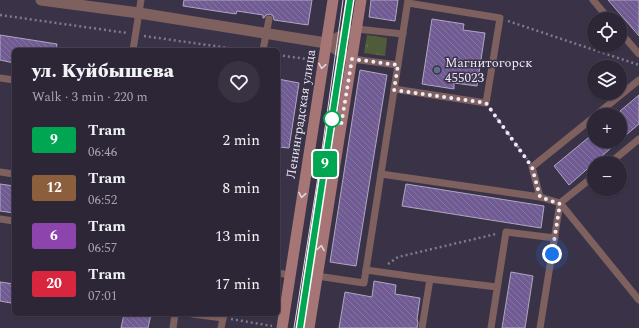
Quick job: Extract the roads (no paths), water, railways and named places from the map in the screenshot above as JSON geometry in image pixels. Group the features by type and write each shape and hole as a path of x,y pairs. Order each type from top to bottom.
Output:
{"main road":[{"name":"Ленинградская улица","path":"282,327 333,0"},
{"path":"308,328 361,0"}],"street":[{"path":"41,0 139,13 326,43 352,59"},
{"path":"326,43 357,29"}],"lane":[{"path":"133,48 141,0"},
{"path":"593,0 603,12"},
{"path":"317,276 364,283 394,90 408,2 500,18 486,103 394,90"},
{"path":"263,48 269,19"},
{"path":"357,29 403,34"},
{"path":"627,40 639,54"},
{"path":"352,59 398,65"},
{"path":"0,78 12,80"},
{"path":"605,108 639,80"},
{"path":"540,197 532,167 587,122"},
{"path":"618,156 639,139"},
{"path":"0,172 12,174"},
{"path":"381,174 540,197 560,204 639,300"},
{"path":"540,328 560,204 587,182"},
{"path":"0,219 12,221"},
{"path":"491,328 506,232 555,238"},
{"path":"366,270 497,287"},
{"path":"280,273 290,275"},
{"path":"422,328 430,279"},
{"path":"173,328 175,316"},
{"path":"221,328 223,316"}],"tram line":[{"path":"294,328 320,164 343,0"},
{"path":"329,142 350,0"},
{"name":"9","path":"300,328 350,0"},
{"path":"300,328 321,192"}],"place":[{"name":"Магнитогорск 455023","path":"437,70"}]}
